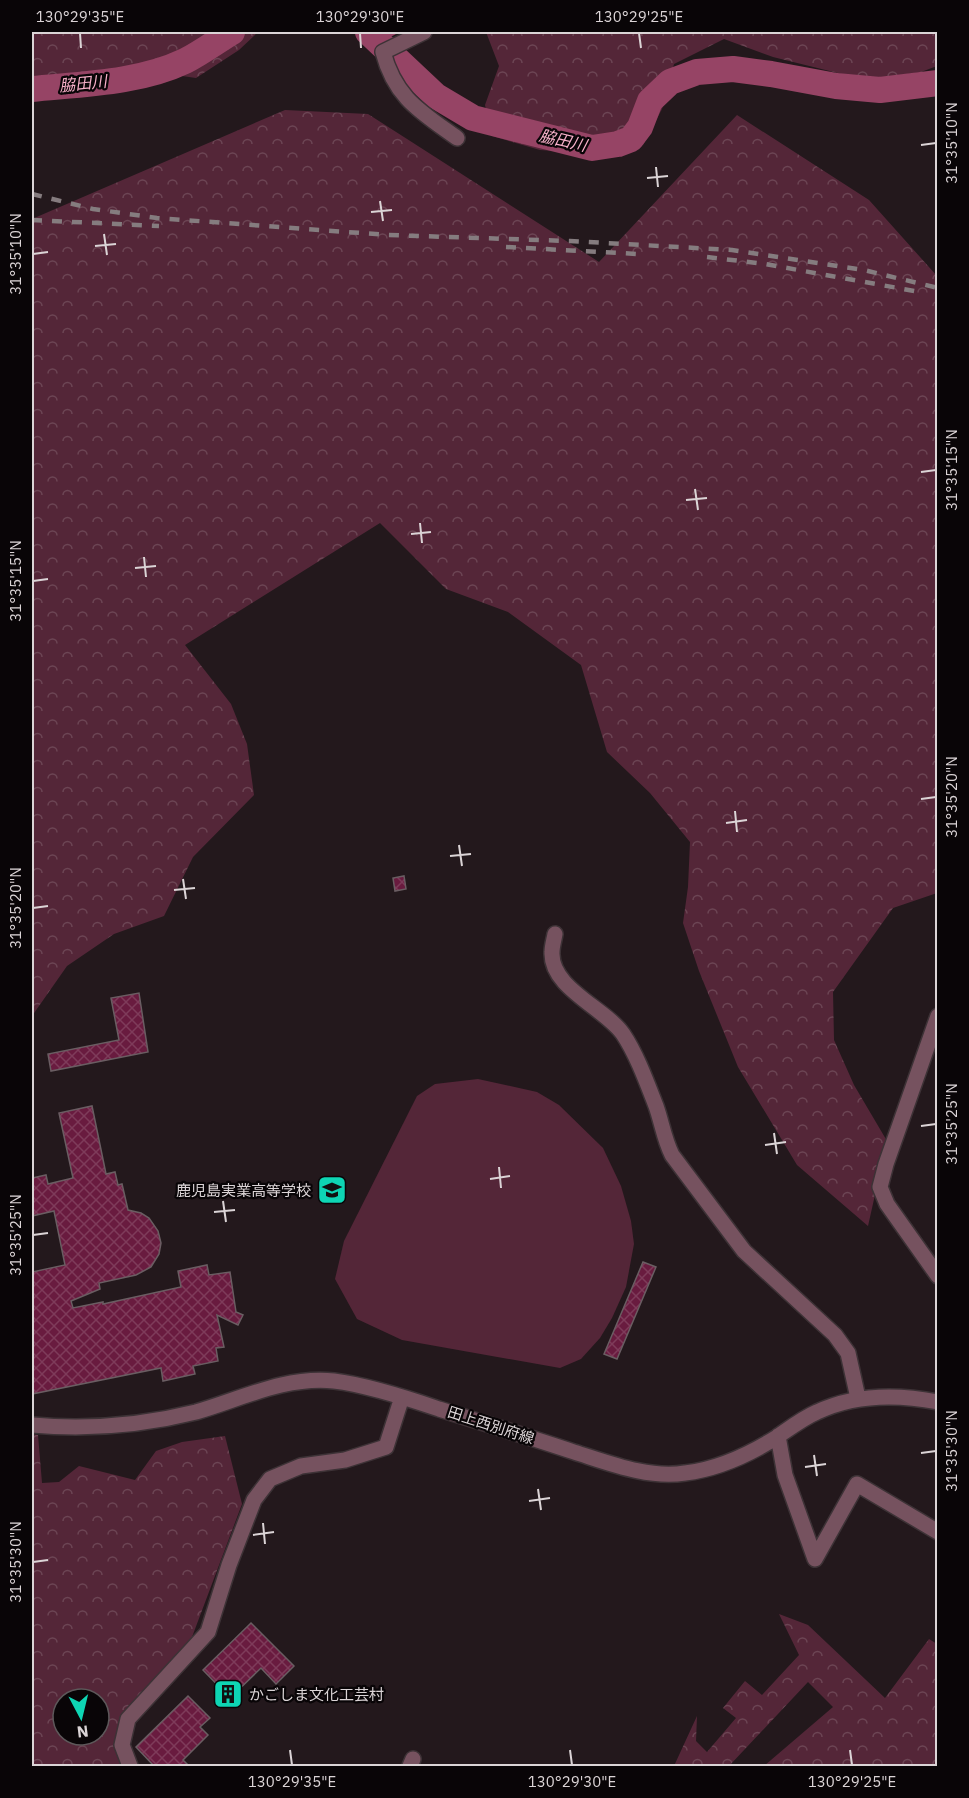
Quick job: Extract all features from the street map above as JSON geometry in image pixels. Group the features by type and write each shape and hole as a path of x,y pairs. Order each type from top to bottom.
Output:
{"street":[{"path":"424,32 383,52 388,73 412,105 457,138"},
{"path":"555,934 552,954 555,968 562,980 621,1032 629,1045 656,1108 664,1139 672,1155 744,1251 836,1335 848,1353 858,1398"},
{"path":"938,1016 880,1187 887,1204 938,1276"},
{"name":"田上西別府線","path":"32,1425 74,1429 138,1423 196,1412 261,1390 292,1383 334,1381 402,1397 591,1457 644,1471 666,1474 685,1473 716,1466 746,1455 818,1412 858,1398 911,1397 938,1402"},
{"path":"130,1767 122,1745 128,1719 208,1632 229,1565 254,1500 270,1479 301,1466 345,1460 386,1447 402,1397"},
{"path":"778,1436 785,1475 815,1559 857,1484 938,1532"}],"green space":[{"path":"32,32 258,32 239,50 196,78 141,70 32,82"},
{"path":"486,32 937,32 937,66 921,72 866,80 773,57 724,39 674,64 662,109 643,145 612,155 540,150 492,136 485,105 499,66"},
{"path":"285,110 368,114 599,262 737,115 869,200 937,276 937,893 893,908 833,992 834,1040 854,1085 887,1141 868,1226 797,1165 738,1067 699,971 683,923 688,887 690,842 650,793 607,752 581,665 508,612 446,589 380,523 185,645 231,704 247,744 254,795 193,857 164,916 114,934 67,966 32,1016 32,219"},
{"path":"478,1079 537,1092 559,1105 603,1148 621,1186 631,1221 634,1244 626,1287 612,1318 600,1338 581,1359 560,1368 402,1340 357,1319 335,1279 344,1241 417,1096 435,1084"},
{"path":"32,1434 38,1435 42,1483 59,1482 79,1466 135,1480 156,1451 182,1442 225,1436 242,1504 189,1645 128,1708 117,1746 126,1766 32,1766"},
{"path":"779,1614 808,1625 885,1698 929,1639 937,1644 937,1766 764,1766 833,1707 808,1682 729,1766 674,1766 697,1716 696,1741 707,1752 736,1718 723,1708 745,1681 762,1695 799,1655"}],"building":[{"path":"404,876 406,889 395,891 393,878"},
{"path":"139,993 148,1052 51,1071 48,1054 119,1040 111,998"},
{"path":"92,1106 106,1174 115,1172 118,1185 122,1184 128,1210 141,1213 149,1218 158,1231 161,1243 159,1254 151,1267 136,1275 99,1283 100,1289 71,1301 73,1308 181,1287 178,1271 207,1265 209,1275 230,1272 236,1312 243,1315 238,1325 217,1315 224,1347 216,1348 218,1361 193,1366 195,1374 163,1381 161,1368 32,1394 32,1272 65,1265 54,1211 32,1216 32,1178 46,1175 48,1184 73,1178 59,1113"},
{"path":"643,1262 656,1267 617,1359 604,1354"},
{"path":"251,1623 294,1666 276,1684 261,1668 230,1698 203,1670"},
{"path":"188,1696 210,1718 200,1727 208,1735 183,1760 190,1767 155,1767 136,1747"}],"waterway":[{"name":"脇田川","path":"32,89 110,81 149,74 185,61 232,32"},
{"name":"脇田川","path":"368,32 436,96 473,118 592,148 618,144 631,139 640,127 650,101 670,82 697,72 733,69 836,86 880,90 938,83"},
{"path":"378,41 395,32"}],"railway":[{"path":"32,194 93,209 157,218 388,235 570,241 732,250 864,270 938,288"},
{"path":"32,220 159,226"},
{"path":"506,247 638,254"},
{"path":"707,257 765,264 920,292"}],"place":[{"name":"鹿児島実業高等学校","path":"332,1190"},
{"name":"かごしま文化工芸村","path":"228,1694"}]}
